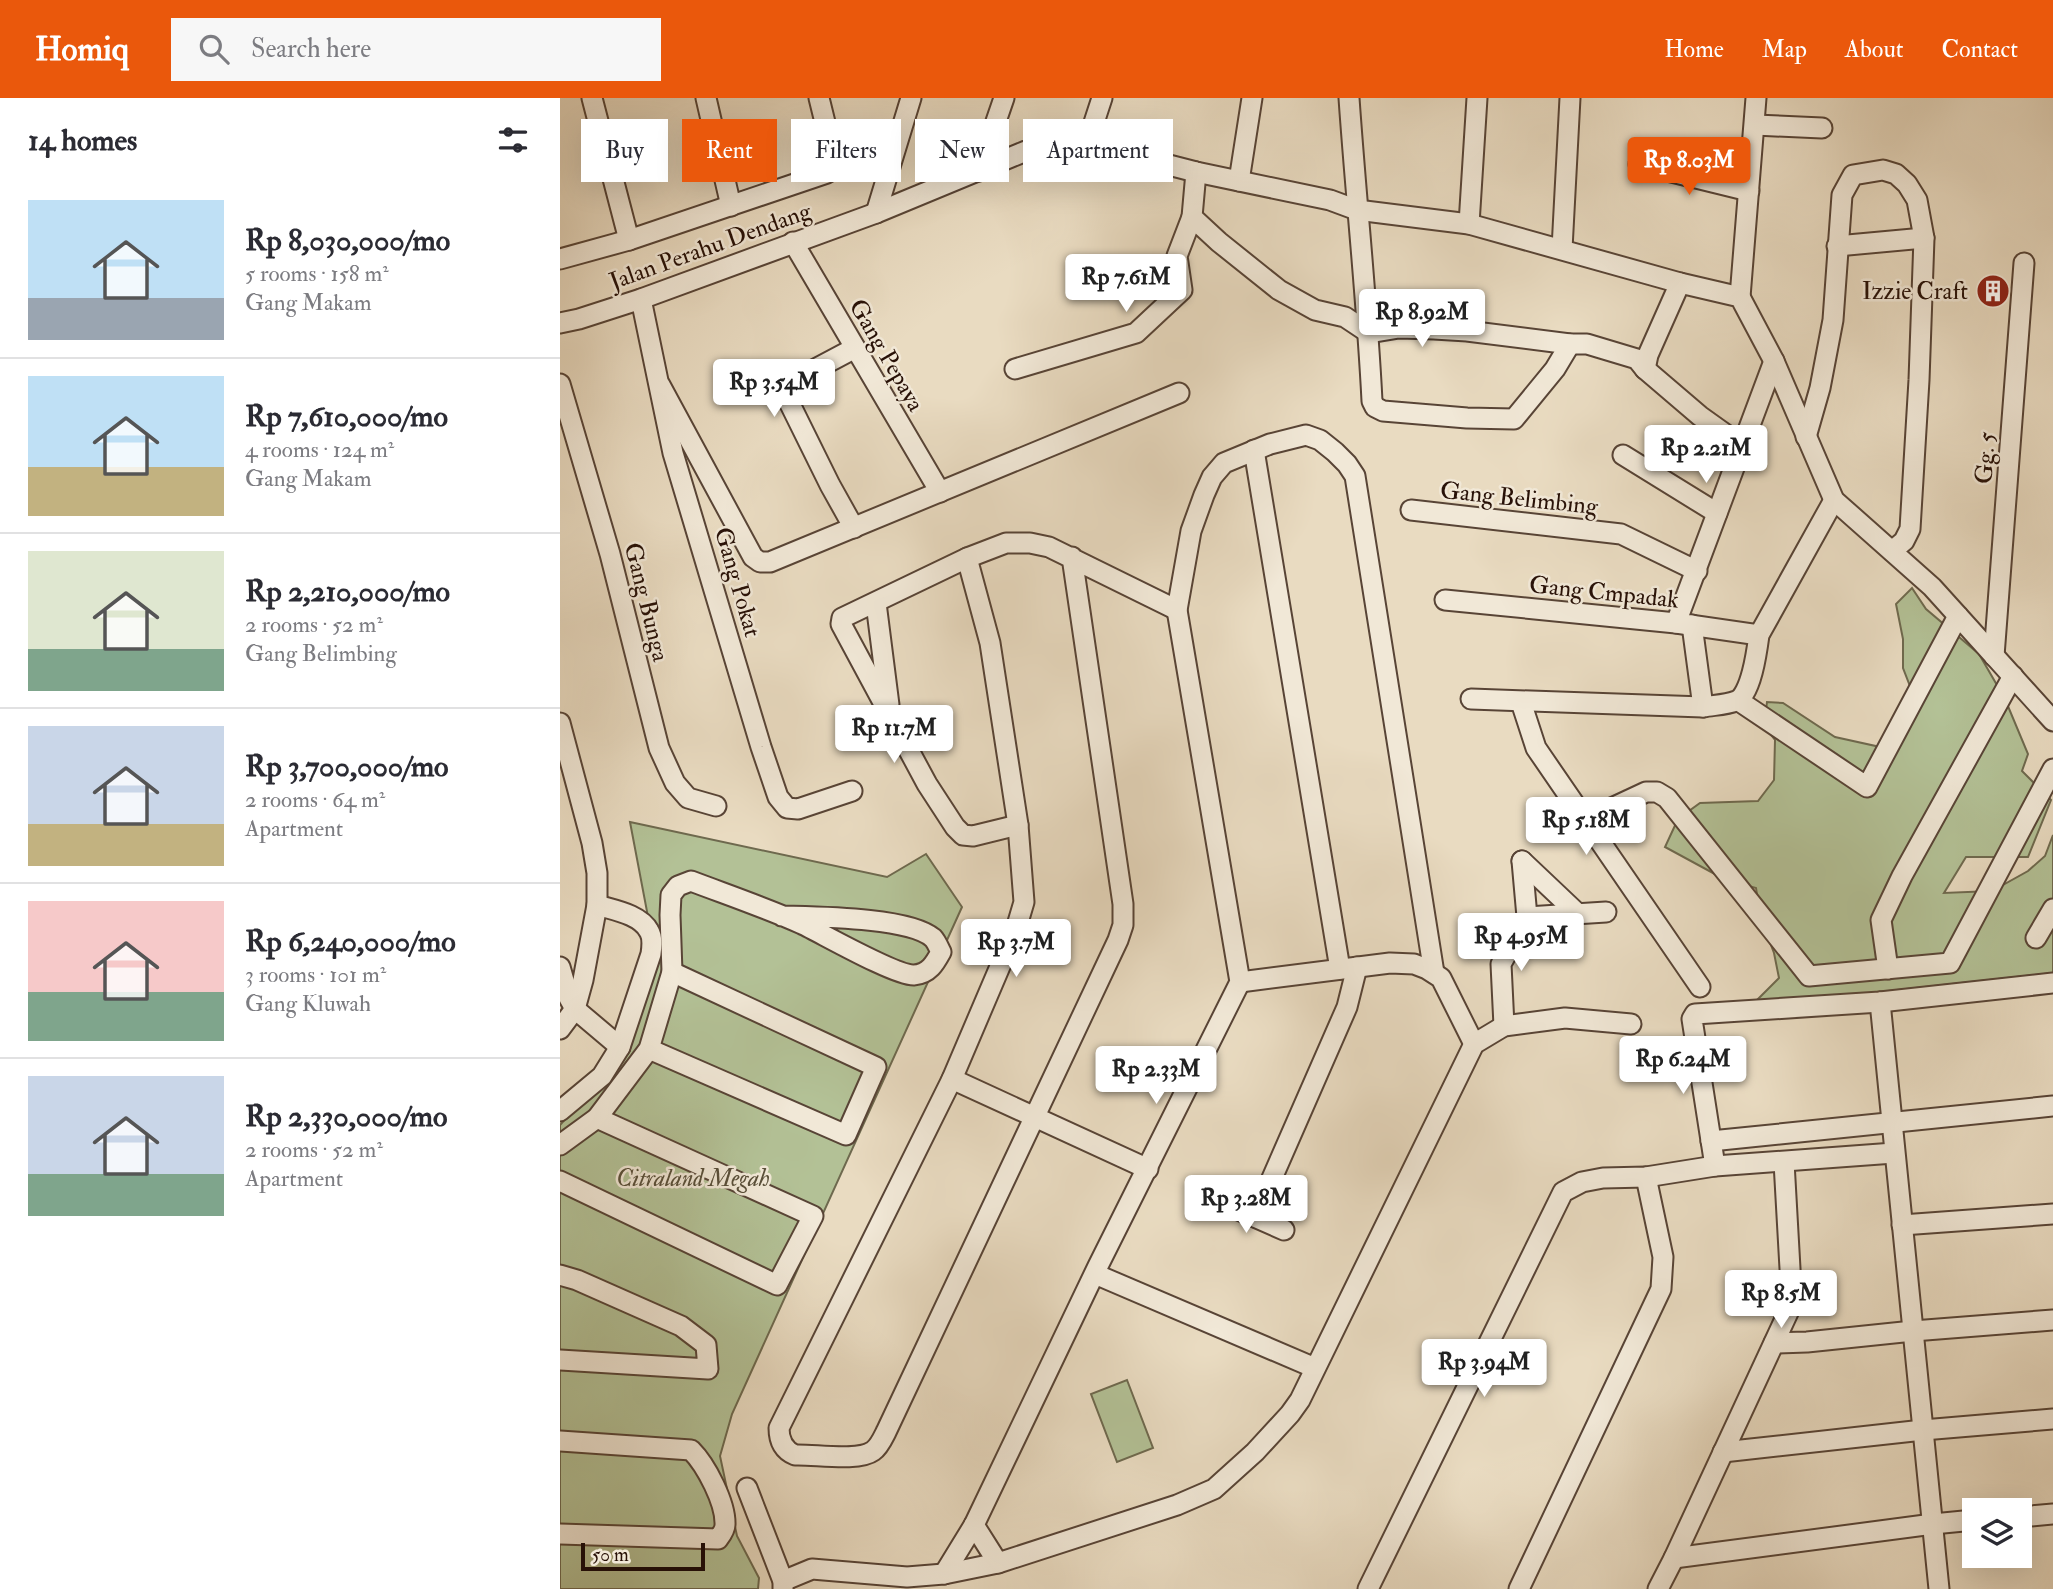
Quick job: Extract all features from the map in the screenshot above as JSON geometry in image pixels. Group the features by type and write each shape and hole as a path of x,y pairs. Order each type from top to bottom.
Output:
{"street":[{"path":"592,98 629,240"},
{"path":"706,98 731,206"},
{"path":"560,259 629,240 827,173 834,159 819,98"},
{"path":"876,213 911,98"},
{"path":"997,119 1004,98"},
{"path":"1095,119 1102,98"},
{"path":"1239,181 1252,98"},
{"path":"1349,98 1369,333 1372,401 1375,407 1382,411 1514,419 1555,369 1570,344"},
{"path":"1469,224 1477,98"},
{"path":"1562,249 1570,98"},
{"path":"1751,99 1755,125 1740,298 1774,361 1834,500 1932,587 2053,720"},
{"path":"1755,125 1822,128"},
{"path":"1639,164 1749,191"},
{"name":"Jalan Perahu Dendang","path":"1173,166 1330,200 1357,209 1469,224 1740,298"},
{"path":"1806,437 1820,388 1833,320 1842,195 1853,175 1883,170 1896,174 1907,184 1916,200 1924,238 1910,529 1904,541 1892,551"},
{"path":"1015,369 1136,332 1182,290 1177,256 1192,217 1196,172"},
{"name":"Jalan Perahu Dendang","path":"560,323 641,299 954,182"},
{"path":"1192,217 1279,289 1315,310 1345,317 1369,333 1399,328 1467,331 1587,344 1637,359 1700,416 1742,446"},
{"path":"1837,246 1924,238"},
{"name":"Gang Pepaya","path":"793,242 940,492"},
{"name":"Gg. 5","path":"1994,656 2024,263"},
{"path":"1645,369 1648,355 1680,283"},
{"name":"Gang Pokat","path":"641,299 673,453 778,797 787,808 798,808 852,791"},
{"path":"854,528 786,396 786,390 791,382 855,348"},
{"path":"1703,708 1684,624 1697,571 1774,361"},
{"name":"Gang Bunga","path":"560,384 610,554 659,748 675,783 688,798 716,806"},
{"path":"660,384 753,557 760,562 770,562 1179,393"},
{"path":"944,1574 974,1525 1240,982 1177,610 1191,531 1212,477 1224,463 1289,438 1306,435 1321,440 1347,464 1355,476 1434,973"},
{"path":"673,453 693,446"},
{"path":"1254,450 1349,968 1347,1007 1255,1217"},
{"path":"1623,455 1717,513"},
{"path":"1471,699 1703,708 1739,701 1744,695 1757,656 1759,635 1834,500"},
{"name":"Gang Belimbing","path":"1411,510 1621,534 1697,571"},
{"path":"1018,825 973,836 963,835 955,827 926,784 841,624 842,618 967,558 1006,543 1030,543 1049,547 1177,610"},
{"path":"967,558 990,643 1018,825 1024,902 1016,929 952,1079 779,1428 782,1445 795,1455 837,1457 864,1455 875,1450 886,1432 1035,1117 1123,925 1123,904 1072,557"},
{"name":"Gang Cmpadak","path":"1445,600 1684,624 1759,635"},
{"path":"876,603 890,716"},
{"path":"1739,701 1867,787 1958,616"},
{"path":"1888,969 1881,920 1902,876 2013,676"},
{"path":"1521,702 1536,748 1700,987"},
{"path":"560,723 565,760 592,843 597,873 597,905 583,980 575,1009 560,1030"},
{"path":"1586,820 1646,792 1657,792 1667,798 1809,976 1950,963 2053,769"},
{"path":"1504,1026 1501,964 1527,917 1522,861 1578,914"},
{"path":"560,1145 597,1118 649,1049 672,972 671,895 678,886 691,881 782,916 801,923 896,970 913,975 928,971 941,952 933,938 910,928 830,917 782,916"},
{"path":"560,1111 602,1076 620,1047 651,954 652,940 649,930 642,922 630,915 597,905"},
{"path":"2036,938 2053,909"},
{"path":"1527,917 1606,912"},
{"path":"1240,982 1390,963 1415,964 1441,978 1474,1044"},
{"path":"649,1049 846,1135 876,1067 672,972"},
{"path":"561,977 575,1009 620,1047"},
{"path":"1715,1166 1692,1019 1697,1013 1880,1002 2053,983"},
{"path":"1880,1002 1939,1589"},
{"path":"747,1488 783,1585 812,1569 907,1577 944,1574 998,1563 1177,1504 1214,1489 1255,1452 1300,1400 1474,1044 1504,1026 1565,1018 1631,1024"},
{"path":"952,1079 1148,1169"},
{"path":"1711,1140 2053,1106"},
{"path":"560,1181 776,1285 813,1216 597,1118"},
{"path":"1368,1589 1563,1192 1582,1182 1603,1178 1646,1177 1715,1166 1894,1153"},
{"path":"1784,1162 1792,1304 1807,1342"},
{"path":"1523,1588 1661,1289 1663,1257 1646,1177"},
{"path":"1225,1204 1284,1230"},
{"path":"1902,1225 2053,1214"},
{"path":"1095,1274 1315,1368"},
{"path":"560,1275 681,1326 706,1345 708,1369 560,1360"},
{"path":"1658,1589 1792,1304"},
{"path":"1774,1343 2053,1320"},
{"path":"1723,1452 2053,1419"},
{"path":"560,1441 691,1450 701,1460 716,1491 725,1524 718,1539 560,1534"},
{"path":"2032,1516 2053,1514"},
{"path":"1674,1558 1962,1521"},
{"path":"974,1525 998,1563"}],"green space":[{"path":"1912,588 1926,609 1979,654 2005,699 2028,754 2022,771 2051,800 2028,857 1966,857 1944,893 1992,891 2028,871 2045,856 2053,835 2053,973 1751,1006 1779,978 1774,953 1761,919 1756,888 1724,879 1665,847 1678,819 1700,803 1758,801 1774,780 1775,740 1764,726 1767,702 1783,703 1835,737 1885,748 1913,694 1903,668 1903,639 1896,604"},
{"name":"Citraland Megah","path":"630,822 887,877 926,854 962,907 732,1414 720,1456 737,1536 759,1578 758,1589 560,1589 560,1125 626,1051 649,922"},
{"path":"1127,1380 1153,1448 1117,1462 1091,1394"}],"place":[{"name":"Izzie Craft","path":"1993,291"}]}
